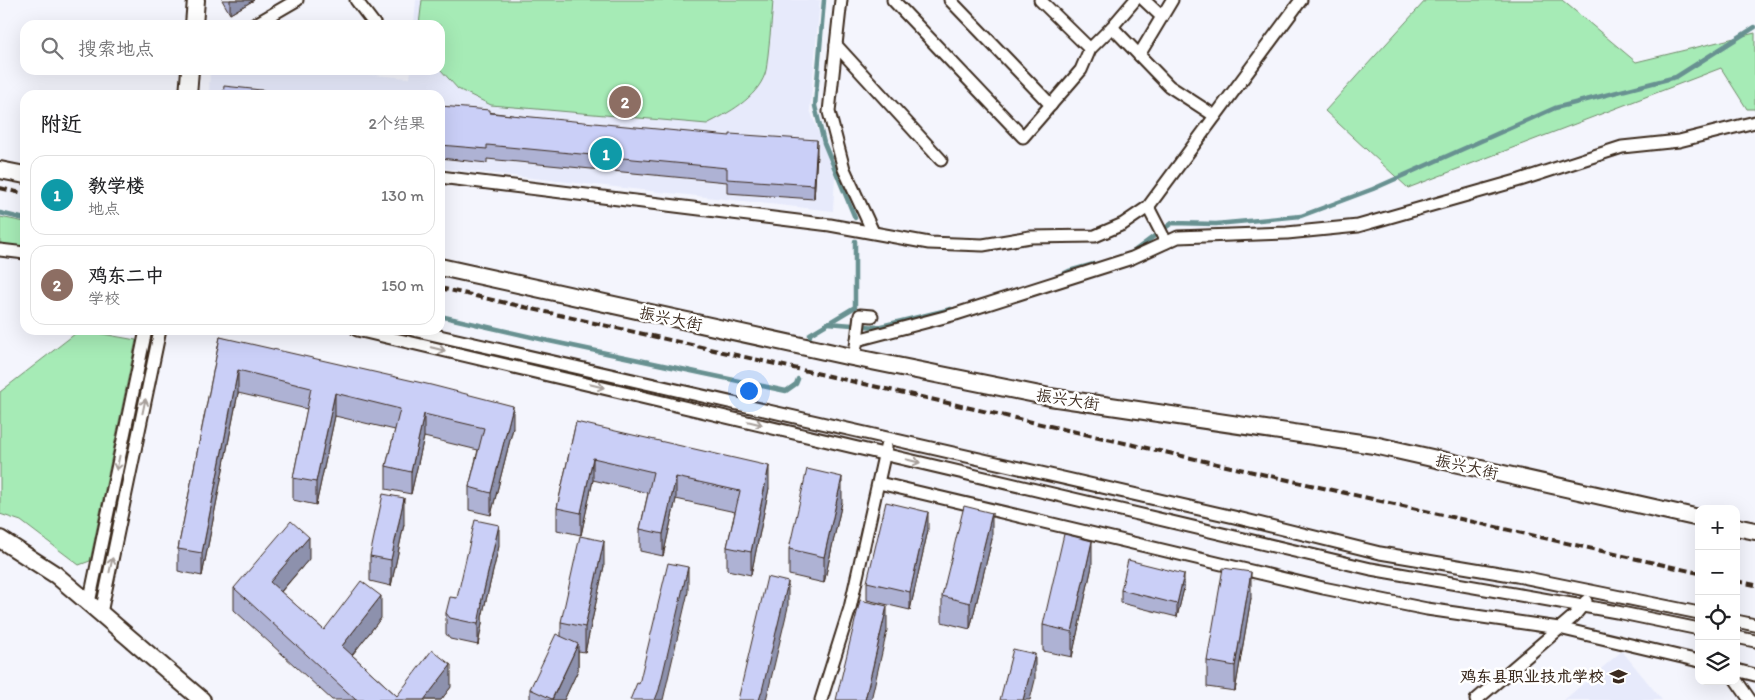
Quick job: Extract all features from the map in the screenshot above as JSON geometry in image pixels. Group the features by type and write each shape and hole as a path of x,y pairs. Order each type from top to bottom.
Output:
{"street":[{"path":"194,20 196,0"},
{"path":"263,20 297,0"},
{"path":"356,0 371,20"},
{"path":"841,0 830,112 844,169 873,232"},
{"path":"893,0 1023,137 1081,70 1090,49 1135,0"},
{"path":"950,0 1051,105"},
{"path":"1040,0 1090,49"},
{"path":"1144,0 1161,16"},
{"path":"1139,55 1172,0"},
{"path":"445,178 830,225 929,243 984,245 1030,237 1095,236 1123,224 1148,207 1301,0"},
{"path":"1112,27 1169,86 1215,116"},
{"path":"836,45 941,160"},
{"path":"188,90 190,75"},
{"path":"857,340 956,314 1132,258 1178,237 1287,233 1358,226 1520,180 1622,147 1679,141 1755,122"},
{"path":"0,170 20,174"},
{"path":"1148,207 1166,242"},
{"path":"0,250 20,252"},
{"name":"振兴大街","path":"445,268 854,358 1050,397 1374,445 1695,517"},
{"path":"854,358 860,315 872,316"},
{"path":"95,608 145,335"},
{"path":"95,608 159,335"},
{"path":"378,335 1371,569 1584,606 1695,628"},
{"path":"435,335 1380,552 1517,576 1695,612"},
{"path":"821,700 850,608 888,438"},
{"path":"879,483 1323,588 1427,609 1559,628 1695,661"},
{"path":"1740,527 1755,531"},
{"path":"0,539 56,575 202,700"},
{"path":"1476,700 1584,606 1592,591"},
{"path":"1740,622 1755,625"},
{"path":"1740,638 1755,641"},
{"path":"1740,671 1755,675"},
{"path":"1740,685 1750,700"}],"shaded area":[{"path":"416,0 820,0 810,110 835,176 833,211 445,169 445,90 209,90 210,75 374,75 410,78 410,75 445,75 445,20 414,20"},
{"name":"鸡东县职业技术学校","path":"1622,651 1662,700 1564,700"}],"green space":[{"path":"422,0 773,0 766,69 761,83 748,98 732,110 707,124 491,105 458,89 445,75 445,20 420,20"},
{"path":"1426,0 1562,0 1636,62 1755,33 1755,109 1747,109 1721,68 1408,188 1325,111"},
{"path":"0,217 20,221 20,248 0,245"},
{"path":"74,335 108,335 136,340 90,561 79,565 21,521 0,514 0,392"}],"building":[{"path":"224,86 261,90 224,90"},
{"path":"445,106 490,110 490,113 730,136 730,134 817,140 814,185 727,179 727,168 487,145 487,149 445,145"},
{"path":"220,337 431,385 513,406 491,493 469,487 484,428 424,414 411,472 386,466 400,409 335,393 316,482 293,478 311,388 238,370 202,553 178,549"},
{"path":"576,422 769,466 751,552 727,547 740,491 676,477 663,534 640,529 653,472 593,458 581,513 557,508"},
{"path":"807,469 842,477 824,557 789,549"},
{"path":"383,494 404,498 391,560 370,556"},
{"path":"886,502 928,512 910,592 867,582"},
{"path":"964,506 992,513 970,603 942,596"},
{"path":"475,520 499,525 478,624 450,618 446,613 450,597 457,598"},
{"path":"291,521 309,537 270,582 324,630 361,581 381,596 342,646 397,696 432,650 451,665 424,700 356,700 234,588"},
{"path":"1064,534 1092,541 1072,632 1043,625"},
{"path":"580,536 604,541 585,627 561,622"},
{"path":"1128,560 1184,574 1177,604 1121,590"},
{"path":"668,563 688,567 659,690 655,700 630,700 637,683 639,684"},
{"path":"1223,568 1251,572 1235,666 1207,661"},
{"path":"767,577 788,582 759,700 738,700"},
{"path":"860,600 887,606 865,700 836,700"},
{"path":"556,634 578,644 552,699 530,689"},
{"path":"1013,649 1035,654 1023,700 1000,700"}],"waterway":[{"path":"824,0 815,106 824,143 855,218"},
{"path":"1130,254 1172,223 1216,224 1301,216 1373,189 1555,108 1676,77 1755,27"},
{"path":"0,213 20,218"},
{"path":"810,336 810,334 855,307 855,241"},
{"path":"1059,276 1094,264"},
{"path":"828,323 877,327 951,309"},
{"path":"445,317 786,391 796,384 798,379"}],"railway":[{"path":"0,188 20,193"},
{"path":"445,289 1695,572"},
{"path":"1740,582 1755,585"}],"place":[{"name":"鸡东二中","path":"625,102"},
{"name":"教学楼","path":"606,154"},
{"name":"鸡东县职业技术学校","path":"1618,676"}]}
